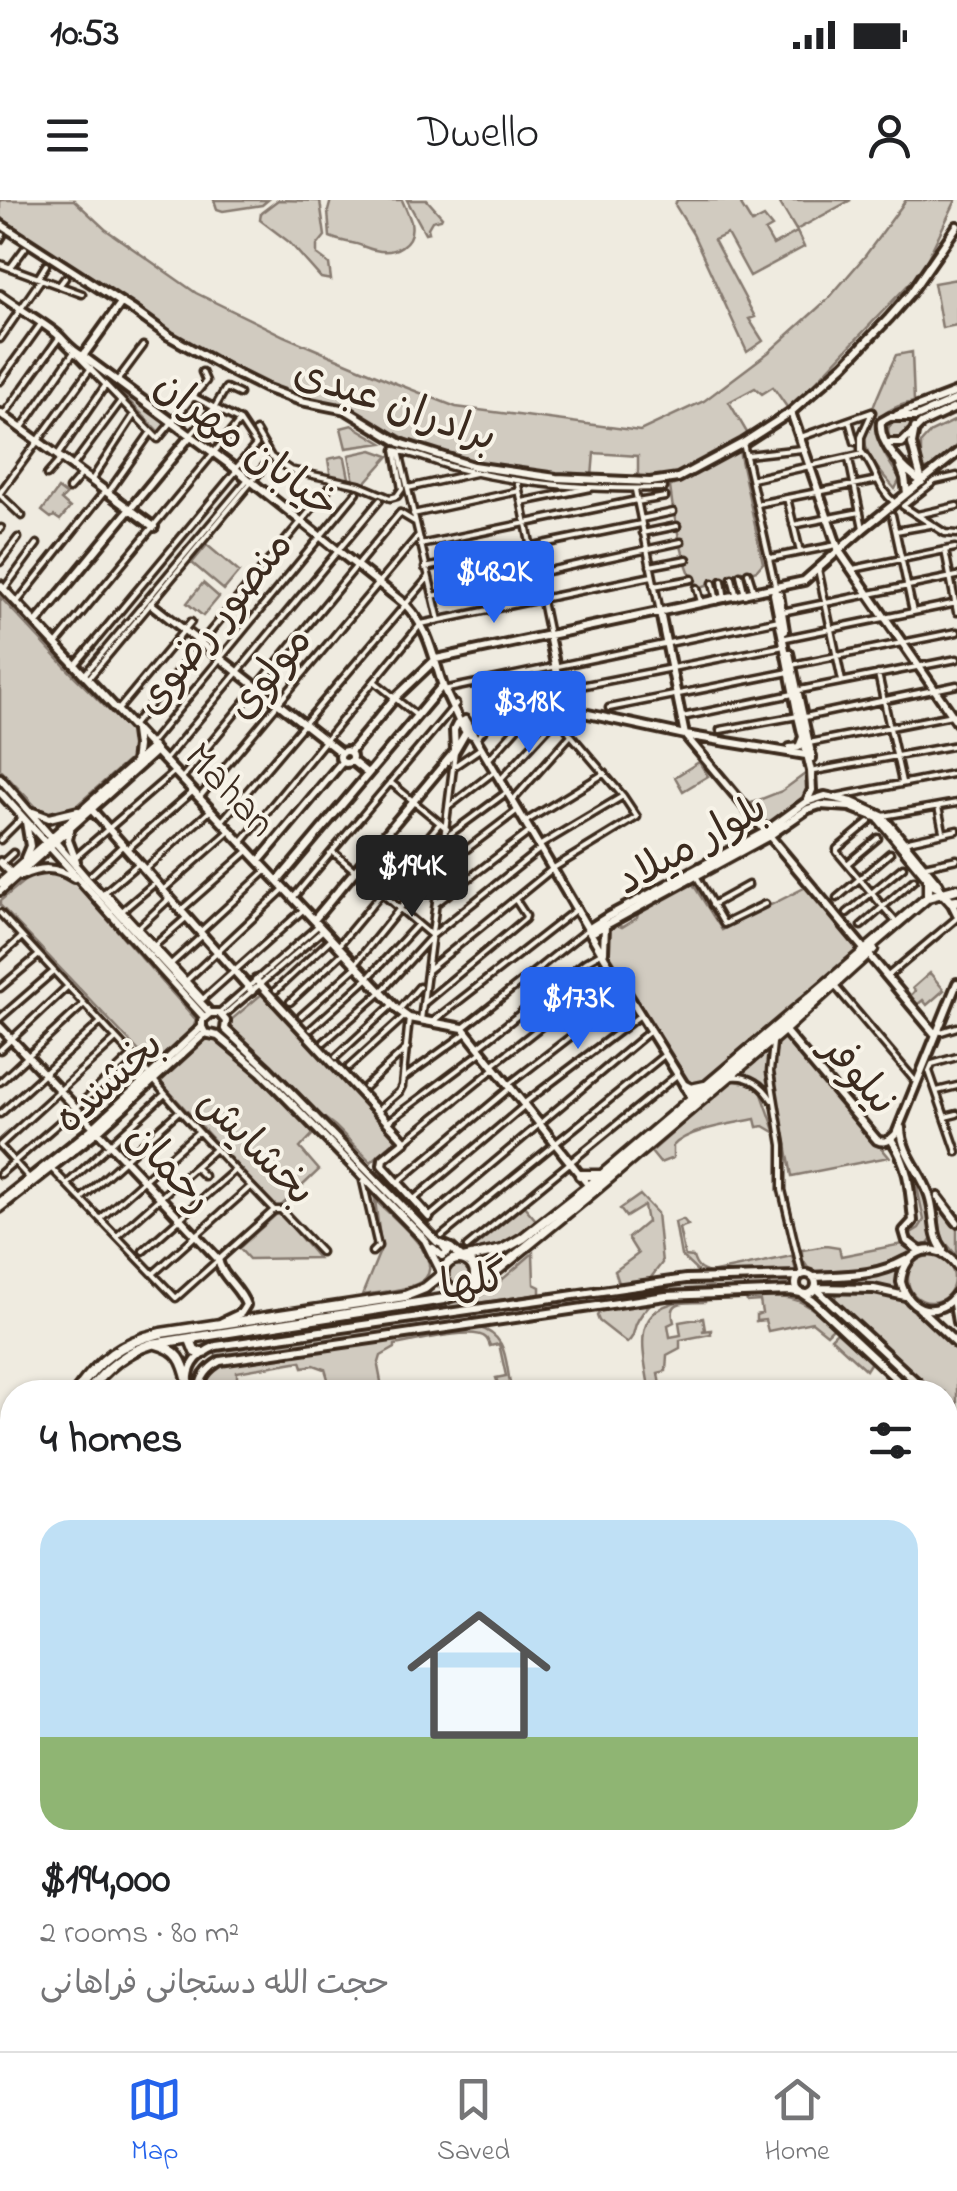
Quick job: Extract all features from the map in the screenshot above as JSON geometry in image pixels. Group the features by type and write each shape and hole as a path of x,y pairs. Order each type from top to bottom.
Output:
{"main road":[{"name":"برادران عبدی","path":"0,224 169,336 265,388 301,401 346,410 400,443 473,466 556,478 650,482 678,478 791,412 889,318 957,226"},
{"name":"خیابان مهران","path":"0,296 42,323 92,367 214,452 357,564 406,605 421,624 438,659"},
{"path":"79,354 121,303"},
{"path":"924,484 899,461 882,437 880,426 890,417 916,417 957,399"},
{"path":"886,443 902,443 915,428 957,399"},
{"path":"791,412 838,548 955,717"},
{"path":"2,414 154,527"},
{"path":"915,428 912,444 924,484"},
{"path":"36,623 191,436"},
{"path":"151,604 324,740 346,763 395,698 438,659 804,581 838,548 899,505 957,453"},
{"path":"899,461 907,494"},
{"path":"917,468 930,472 940,468"},
{"name":"Mahan","path":"2,587 401,1012"},
{"path":"775,588 809,756 813,784 806,802"},
{"path":"660,612 685,732 887,977 938,1033"},
{"path":"421,624 432,636 445,687 466,730 481,748 695,1101"},
{"path":"550,635 563,711 794,749 806,740"},
{"path":"436,646 457,654"},
{"path":"281,885 368,774 445,687"},
{"path":"132,725 138,746 137,764"},
{"path":"319,925 355,871 455,751 466,730"},
{"path":"685,732 809,756"},
{"path":"0,883 153,747"},
{"path":"351,756 368,774"},
{"path":"809,756 818,789 828,797 866,807 882,816 952,901"},
{"path":"259,861 341,757"},
{"path":"137,764 151,760 167,762"},
{"path":"0,778 50,841"},
{"path":"0,793 226,1024 218,1036"},
{"name":"بلوار میلاد","path":"767,834 806,802 828,797"},
{"name":"بلوار میلاد","path":"589,931 820,804 850,807 878,818 928,878"},
{"path":"27,808 49,818 87,808"},
{"path":"87,808 68,836 87,880"},
{"path":"87,808 250,989"},
{"path":"0,892 26,858 30,846 24,817"},
{"path":"18,866 77,821"},
{"path":"757,822 776,824"},
{"path":"0,863 11,877"},
{"path":"11,877 50,868 87,880"},
{"path":"98,1380 125,1354 152,1344 444,1300 466,1290 494,1273 824,990 928,897 928,878"},
{"path":"928,878 952,901"},
{"path":"928,897 952,901"},
{"path":"824,990 834,985 866,952 952,901"},
{"path":"576,909 604,922 603,955"},
{"path":"258,982 405,1141 382,1162 429,1216"},
{"path":"954,1261 935,1238 928,1192 894,1136 957,983"},
{"path":"86,1380 105,1358 132,1341 161,1333 405,1296 425,1288 449,1262 514,1245 591,1189 602,1176 728,1077 784,1030 811,1000"},
{"path":"401,1012 464,1031 591,1189"},
{"path":"214,1015 204,1030 218,1036 261,1072 440,1255 446,1254 440,1239"},
{"name":"رحمان","path":"0,1027 218,1259 246,1305 241,1313 211,1326"},
{"name":"بخشنده","path":"1,1200 96,1129 204,1030"},
{"path":"225,1030 440,1239 472,1265 475,1275 466,1290"},
{"name":"نیلوفر","path":"784,1030 876,1140 882,1142 894,1136"},
{"path":"685,1086 691,1089 709,1085"},
{"path":"902,1119 904,1150 912,1169 913,1221 904,1231 907,1241 921,1252"},
{"name":"بخشنده","path":"1,1200 50,1167"},
{"path":"580,1174 602,1176"},
{"path":"938,1197 957,1222"},
{"path":"425,1240 449,1288 466,1290"},
{"path":"897,1380 796,1285 801,1276 872,1274 934,1250 954,1261"},
{"path":"912,1257 901,1275 902,1289 957,1344"},
{"name":"گلها","path":"203,1353 216,1346 686,1280 801,1276"},
{"path":"801,1293 808,1294 815,1288 812,1276"},
{"path":"766,1291 772,1286 768,1277"},
{"path":"815,1288 874,1289 906,1296"},
{"path":"815,1288 912,1380"},
{"path":"830,1302 835,1288"},
{"name":"گلها","path":"202,1380 220,1361 586,1307 666,1296 801,1293"},
{"path":"584,1294 586,1307"},
{"path":"918,1307 942,1307 955,1296"},
{"path":"955,1296 957,1322"},
{"path":"479,1309 481,1323"},
{"path":"289,1336 291,1351"},
{"path":"196,1337 191,1341 192,1347 203,1353"},
{"path":"152,1344 178,1354 187,1380"},
{"path":"188,1380 191,1367 203,1353"}],"street":[{"path":"11,267 26,248"},
{"path":"0,264 82,294"},
{"path":"0,338 46,265"},
{"path":"59,286 65,278"},
{"path":"0,381 42,323"},
{"path":"2,414 60,337"},
{"path":"117,381 143,346"},
{"path":"21,429 79,354"},
{"path":"22,516 0,494 92,367 105,386 158,439 206,381 202,372"},
{"path":"48,475 105,386"},
{"path":"191,436 226,388 239,394"},
{"path":"76,664 256,445 240,420 190,390"},
{"path":"222,394 229,398"},
{"path":"72,466 120,401"},
{"path":"800,437 872,412 859,443 886,496 950,535 957,534"},
{"path":"91,481 134,416"},
{"path":"56,644 240,420"},
{"path":"849,420 856,442"},
{"path":"256,431 271,457 290,470 359,486 390,498 402,489 395,450 517,480 635,490 664,488"},
{"path":"17,603 150,432"},
{"path":"743,443 775,588"},
{"path":"746,455 804,449"},
{"path":"399,451 439,620"},
{"path":"752,479 863,454"},
{"path":"849,459 863,528"},
{"path":"87,676 268,462"},
{"path":"408,488 480,472"},
{"path":"69,490 82,474"},
{"path":"899,505 924,484 957,476"},
{"path":"87,676 151,604 250,480"},
{"path":"517,480 550,635"},
{"path":"757,504 878,480"},
{"path":"522,502 598,487"},
{"path":"132,725 328,489"},
{"path":"635,490 660,612"},
{"path":"413,514 520,491"},
{"name":"منصور رضوی","path":"153,747 220,658 357,492"},
{"path":"420,546 665,496"},
{"path":"786,498 800,552"},
{"path":"167,762 380,500"},
{"path":"917,514 955,506 956,516"},
{"path":"946,508 948,518"},
{"path":"425,568 673,512"},
{"path":"793,526 860,512"},
{"path":"75,858 178,774 400,513 415,522"},
{"path":"892,514 913,612"},
{"path":"896,532 932,524"},
{"path":"643,534 677,526"},
{"path":"948,527 950,535"},
{"name":"مولوی","path":"87,880 197,794 418,536"},
{"path":"0,562 18,538"},
{"path":"433,596 681,542"},
{"path":"2,587 37,544"},
{"path":"770,558 838,548"},
{"path":"853,570 955,548"},
{"path":"945,550 954,577 957,612"},
{"path":"650,566 687,560"},
{"path":"818,570 842,682"},
{"path":"745,595 748,572"},
{"path":"740,575 745,595"},
{"path":"242,842 421,624 652,576"},
{"path":"445,687 666,643 826,602 954,577"},
{"path":"222,821 428,578"},
{"path":"732,578 745,595"},
{"path":"654,586 692,579"},
{"path":"721,600 722,580"},
{"path":"714,583 721,600"},
{"path":"698,588 701,604"},
{"path":"560,690 956,603"},
{"path":"118,710 190,622"},
{"path":"609,708 678,696 836,654 957,632"},
{"path":"682,717 957,659"},
{"path":"878,674 902,784"},
{"path":"374,681 417,716"},
{"path":"720,730 957,685"},
{"path":"428,970 552,869 636,817 565,726 563,711 542,700 530,686 466,730"},
{"path":"488,760 542,700"},
{"path":"294,898 455,706"},
{"path":"500,780 563,711"},
{"path":"806,740 955,717"},
{"path":"512,801 572,734"},
{"path":"815,772 957,744"},
{"path":"455,766 481,748"},
{"path":"421,1020 455,751"},
{"path":"450,806 495,771"},
{"path":"525,822 605,773"},
{"path":"828,797 957,773"},
{"path":"390,782 446,829"},
{"path":"446,837 507,792"},
{"path":"324,1042 381,992 432,936 540,847 623,796"},
{"path":"882,816 957,803"},
{"path":"938,806 943,833"},
{"path":"211,810 105,892 122,912 203,999 304,910"},
{"path":"441,870 518,810"},
{"path":"0,840 24,817"},
{"path":"869,822 836,850 897,924"},
{"path":"290,1002 341,949 440,823"},
{"path":"162,890 230,830"},
{"path":"904,842 957,830"},
{"path":"437,903 530,832"},
{"path":"847,864 878,838"},
{"path":"154,946 249,850"},
{"path":"332,852 432,936"},
{"path":"0,863 13,853"},
{"path":"837,898 890,853"},
{"path":"301,1016 356,965 443,855"},
{"path":"924,866 957,860"},
{"path":"847,913 902,867"},
{"path":"171,964 267,870"},
{"path":"695,873 724,924 765,904"},
{"path":"860,926 914,880"},
{"path":"122,912 156,882"},
{"path":"187,980 281,885"},
{"path":"712,905 748,885"},
{"path":"138,928 170,898"},
{"path":"424,1003 525,919 515,899"},
{"path":"887,977 952,901"},
{"path":"432,1022 576,909"},
{"name":"بخشایش","path":"0,914 215,1149 321,1252"},
{"path":"0,926 6,920"},
{"path":"311,1029 368,978 418,924"},
{"name":"بخشنده","path":"214,1015 250,989 319,925"},
{"path":"404,1078 589,931"},
{"path":"0,956 22,937"},
{"path":"276,990 332,939"},
{"path":"0,988 39,955"},
{"path":"388,1122 585,962 603,955"},
{"path":"405,1141 613,970"},
{"path":"0,1018 54,971"},
{"path":"834,985 916,1084"},
{"path":"0,1050 68,986"},
{"path":"349,1067 419,987"},
{"path":"397,1183 509,1086 627,992"},
{"path":"0,1082 84,1004"},
{"path":"377,1111 399,1092 404,1078 407,1048 401,1012"},
{"path":"336,1057 401,1012"},
{"path":"413,1200 524,1105 641,1015"},
{"path":"0,1114 101,1022"},
{"path":"938,1033 957,1027"},
{"path":"429,1216 650,1030"},
{"path":"30,1179 0,1146 116,1039"},
{"path":"773,1039 770,1072 782,1146 782,1190 801,1276"},
{"path":"365,1087 407,1048"},
{"path":"440,1239 665,1054"},
{"path":"0,1174 132,1056"},
{"path":"957,1056 932,1064 929,1072 957,1149"},
{"path":"468,1246 678,1074"},
{"path":"728,1077 741,1076 758,1084 774,1104"},
{"path":"937,1092 957,1086"},
{"path":"67,1184 166,1094"},
{"path":"81,1199 179,1111"},
{"path":"945,1117 957,1114"},
{"path":"100,1219 199,1132"},
{"path":"117,1236 215,1149"},
{"path":"195,1166 204,1176"},
{"path":"50,1167 176,1298 274,1210"},
{"path":"143,1251 235,1170"},
{"name":"بخشایش","path":"362,1177 378,1246 372,1252"},
{"path":"153,1274 251,1186"}],"shaded area":[{"path":"0,200 74,200 105,229 196,293 284,336 456,407 640,431 704,401 769,352 828,299 906,200 956,200 922,270 789,410 773,387 762,394 755,388 729,402 749,436 677,475 638,479 638,456 594,453 592,477 473,464 424,448 345,407 301,398 266,385 191,345 0,221"},
{"path":"214,200 268,200 262,205 223,211 217,209"},
{"path":"278,200 320,201 325,236 317,246 317,255 329,264 331,280 321,278 289,242 260,220 261,213"},
{"path":"331,200 402,200 411,222 410,236 402,246 382,251 330,237"},
{"path":"407,200 427,200 441,219 432,221 425,233"},
{"path":"677,200 746,200 741,205 752,223 764,217 772,227 765,231 773,245 797,232 804,247 750,276 727,234 714,240 755,317 749,319 763,341 747,352 693,234 675,205"},
{"path":"778,200 851,200 796,230"},
{"path":"957,279 957,325 942,328 934,283"},
{"path":"912,352 914,402 896,407 878,422 879,443 900,479 895,489 876,466 865,440 868,422 896,355"},
{"path":"110,381 167,425 160,433"},
{"path":"921,419 901,441 890,439 892,424"},
{"path":"956,420 957,445 925,469 921,465 921,443 931,432"},
{"path":"352,425 382,443 346,448 341,428"},
{"path":"372,450 389,456 365,483 354,482 349,455"},
{"path":"739,451 763,563 757,570 697,588 683,553 670,487"},
{"path":"342,456 350,483 331,479 328,459"},
{"path":"58,489 66,495 61,500 70,508 60,520 42,511"},
{"path":"207,545 239,572 224,590 192,563"},
{"path":"203,583 219,597 203,616 187,603"},
{"path":"0,597 145,746 69,812 50,816 41,812 0,769"},
{"path":"556,679 562,708 557,715 530,684"},
{"path":"699,762 708,776 683,791 675,777"},
{"path":"809,771 805,797 774,822 760,821 746,805 782,791"},
{"path":"51,871 70,877 196,1020 193,1029 153,1066 0,905 30,876"},
{"path":"691,881 722,930 808,886 860,950 695,1087 684,1079 604,947 609,929 622,927 637,918 639,910"},
{"path":"930,973 944,990 927,1005 923,1000 917,1005 910,996 913,988"},
{"path":"263,993 397,1139 371,1162 231,1027 231,1020"},
{"path":"785,1033 889,1157 792,1176 773,1076 776,1041"},
{"path":"208,1037 215,1038 260,1075 315,1132 300,1148 319,1170 281,1206 275,1207 157,1078"},
{"path":"770,1047 770,1094 762,1082 738,1073"},
{"path":"735,1081 761,1091 776,1133 764,1126 757,1127 755,1119 711,1128 680,1140 673,1146 673,1158 660,1163 651,1152"},
{"path":"915,1177 928,1199 932,1239 928,1244 910,1241 911,1233 924,1220"},
{"path":"640,1195 657,1213 662,1263 649,1280 619,1283 615,1271 638,1254 628,1238 647,1222 644,1206 626,1217 620,1209"},
{"path":"375,1200 417,1241 429,1266 427,1276 417,1284 362,1295 380,1251"},
{"path":"938,1201 957,1230 957,1256 941,1237"},
{"path":"524,1206 535,1219 535,1226 506,1244 472,1249"},
{"path":"279,1212 318,1258 249,1259 239,1248"},
{"path":"683,1219 688,1225 679,1228 685,1256 693,1257 703,1271 710,1273 792,1256 796,1271 701,1275 681,1256 675,1222"},
{"path":"907,1243 915,1249 877,1269 810,1271 802,1259 802,1250 826,1246 839,1248 841,1256"},
{"path":"533,1253 534,1284 540,1287 540,1294 200,1347 195,1341 470,1300 488,1292"},
{"path":"931,1256 947,1263 954,1279 947,1295 931,1302 915,1295 908,1279 915,1263"},
{"path":"460,1262 469,1266 473,1275 469,1284 460,1288 451,1284 447,1275 451,1266"},
{"path":"900,1266 898,1289 874,1284 819,1283 822,1278 878,1277"},
{"path":"768,1281 768,1288 763,1289 712,1287 641,1293 604,1301 600,1297 687,1284"},
{"path":"837,1293 903,1300 957,1352 957,1380 923,1380 834,1300"},
{"path":"746,1297 775,1297 803,1303 834,1327 827,1334 812,1322 768,1331 765,1320 756,1321 756,1315 762,1313 760,1301 747,1302"},
{"path":"705,1298 705,1302 676,1305 674,1322 668,1325 670,1337 681,1335 679,1322 703,1318 702,1331 711,1330 711,1334 680,1340 680,1348 667,1355 666,1371 658,1373 659,1380 648,1380 643,1338 646,1325 664,1306"},
{"path":"654,1300 627,1343 597,1316 601,1310"},
{"path":"472,1312 475,1319 220,1358 215,1354 218,1350"},
{"path":"477,1327 499,1341 509,1380 496,1378 506,1376 499,1344 490,1346 486,1338 469,1334 395,1345 381,1356 381,1380 328,1380 325,1369 303,1367 301,1361 237,1372 237,1380 206,1380 220,1365"},
{"path":"837,1332 871,1362 866,1370 831,1338"}]}
